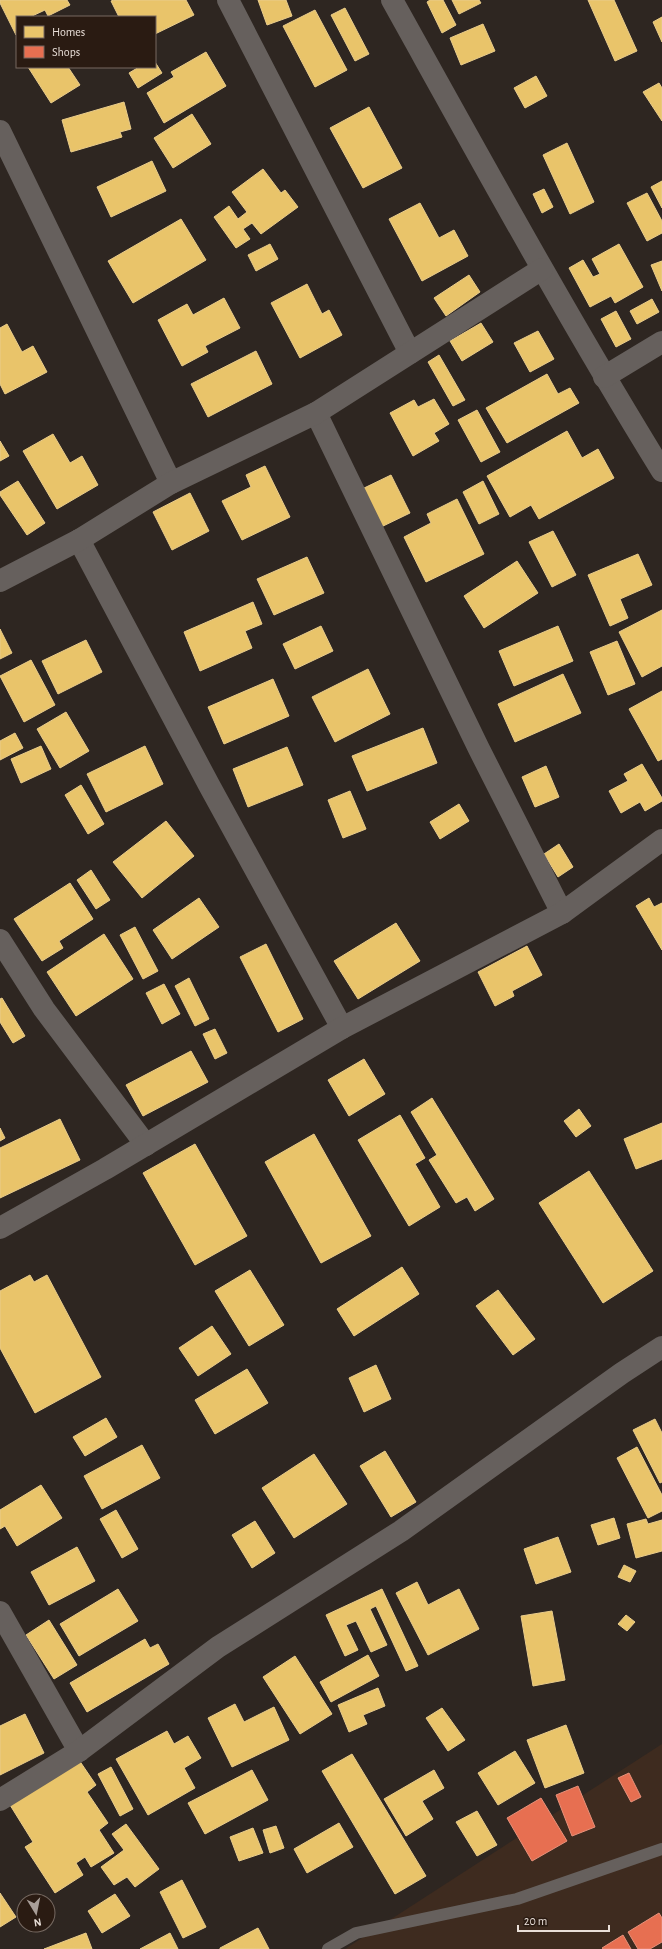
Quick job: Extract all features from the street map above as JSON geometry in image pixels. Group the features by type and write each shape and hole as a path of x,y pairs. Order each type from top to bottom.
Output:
{"street":[{"path":"228,0 410,353"},
{"path":"392,0 542,269 604,377 662,471"},
{"path":"0,131 171,483"},
{"path":"0,581 80,540 171,483 316,413 542,269"},
{"path":"604,377 662,342"},
{"path":"316,413 479,749 562,914"},
{"path":"80,540 209,785 342,1028"},
{"path":"0,1228 146,1145 342,1028 562,914 662,840"},
{"path":"0,940 44,1009 146,1145"},
{"path":"0,1800 79,1751 218,1647 401,1531 662,1347"},
{"path":"0,1612 79,1751"}],"lane":[{"path":"328,1949 356,1933 517,1899 662,1849"}],"shaded area":[{"path":"662,1744 662,1949 345,1949"}],"building: Homes":[{"path":"0,0 67,0 70,5 48,16 45,10 32,16 16,16 16,35 0,3"},
{"path":"186,0 194,15 156,34 156,16 118,16 111,1"},
{"path":"258,0 286,0 292,16 267,25"},
{"path":"430,0 443,0 456,25 442,33 427,2"},
{"path":"452,0 479,0 481,3 459,14"},
{"path":"588,0 614,0 637,51 615,61"},
{"path":"345,8 369,54 355,61 331,15"},
{"path":"315,10 347,70 315,87 283,26"},
{"path":"662,17 662,42 653,22"},
{"path":"483,24 495,51 461,65 450,38"},
{"path":"206,52 226,86 164,123 147,93 174,77 171,72"},
{"path":"156,64 162,73 138,88 129,73 137,68 156,68"},
{"path":"29,68 69,68 80,85 51,103"},
{"path":"536,76 547,96 525,108 514,88"},
{"path":"659,83 662,88 662,121 643,92"},
{"path":"124,102 131,129 120,132 122,137 71,152 62,120"},
{"path":"369,107 402,168 363,188 330,128"},
{"path":"192,114 211,144 173,168 154,138"},
{"path":"567,143 594,202 570,214 543,155"},
{"path":"152,161 166,191 111,217 97,187"},
{"path":"263,169 281,193 285,190 298,207 261,234 252,223 243,229 250,239 236,248 214,217 229,206 238,219 247,212 232,192"},
{"path":"662,181 662,208 651,187"},
{"path":"544,189 553,207 542,213 533,194"},
{"path":"647,193 662,221 662,233 647,241 627,203"},
{"path":"420,203 439,238 454,230 468,256 422,281 389,219"},
{"path":"181,219 206,260 133,303 108,261"},
{"path":"270,244 278,259 256,271 248,255"},
{"path":"619,244 643,287 615,303 611,296 590,307 569,268 583,260 593,277 600,274 592,259"},
{"path":"662,261 662,291 651,265"},
{"path":"469,275 480,292 446,316 434,298"},
{"path":"307,284 322,314 329,310 342,335 300,358 271,303"},
{"path":"224,298 240,328 205,346 208,352 182,366 158,320 187,304 193,315"},
{"path":"652,299 659,312 637,324 630,311"},
{"path":"616,311 631,339 616,347 601,319"},
{"path":"481,323 493,342 462,361 450,341"},
{"path":"7,324 22,352 33,346 47,372 5,394 0,384 0,328"},
{"path":"538,331 554,359 530,372 514,343"},
{"path":"256,351 272,384 208,417 191,384"},
{"path":"439,355 465,400 453,406 428,362"},
{"path":"547,374 558,394 570,388 579,403 507,443 486,408"},
{"path":"434,399 449,424 434,433 439,441 413,456 390,413 414,400 418,407"},
{"path":"477,410 500,452 481,462 458,420"},
{"path":"567,431 582,458 598,449 614,478 539,519 531,505 510,517 487,476"},
{"path":"53,434 70,463 82,456 98,485 57,509 23,451"},
{"path":"0,441 9,456 0,461"},
{"path":"265,466 290,517 242,540 222,501 251,487 246,475"},
{"path":"391,475 410,513 379,528 360,490"},
{"path":"18,481 45,523 27,535 0,495 0,492"},
{"path":"483,481 499,514 479,524 463,492"},
{"path":"190,493 209,531 172,550 153,512"},
{"path":"457,499 484,554 426,582 404,537 431,523 427,514"},
{"path":"553,531 576,575 552,587 529,542"},
{"path":"638,554 652,585 620,599 628,618 610,626 588,575"},
{"path":"307,557 324,593 274,615 257,579"},
{"path":"517,561 538,593 484,628 464,596"},
{"path":"253,602 262,624 245,631 252,648 200,671 184,632"},
{"path":"662,610 662,666 642,677 619,632"},
{"path":"321,626 333,651 295,669 283,644"},
{"path":"558,626 573,661 514,686 499,651"},
{"path":"0,629 12,653 0,659"},
{"path":"86,640 102,672 58,694 42,661"},
{"path":"617,641 635,684 608,695 590,652"},
{"path":"31,660 55,705 24,722 0,676"},
{"path":"368,669 390,714 335,742 312,697"},
{"path":"563,674 581,713 515,742 498,704"},
{"path":"273,679 289,716 224,744 208,707"},
{"path":"662,691 662,759 658,761 629,709"},
{"path":"66,712 89,751 60,768 37,729"},
{"path":"423,728 437,763 367,791 352,756"},
{"path":"15,733 23,748 0,760 0,741"},
{"path":"41,746 51,769 21,783 11,759"},
{"path":"145,746 163,784 106,812 87,774"},
{"path":"287,747 303,785 248,807 233,769"},
{"path":"642,764 662,798 662,801 645,811 640,802 621,813 609,791 628,781 624,774"},
{"path":"546,766 559,797 535,807 522,777"},
{"path":"81,785 104,824 88,834 65,795"},
{"path":"350,791 366,829 343,838 328,800"},
{"path":"459,804 469,821 440,839 430,822"},
{"path":"166,821 194,856 142,898 113,862"},
{"path":"559,844 573,867 558,877 544,854"},
{"path":"91,870 110,900 96,909 77,880"},
{"path":"70,883 93,919 59,941 63,948 42,961 14,919"},
{"path":"199,898 219,927 172,959 153,930"},
{"path":"649,898 654,907 662,903 662,950 636,906"},
{"path":"396,923 420,961 358,999 334,961"},
{"path":"135,927 158,971 143,979 120,935"},
{"path":"104,934 133,979 76,1016 47,972"},
{"path":"266,944 303,1019 278,1032 240,957"},
{"path":"527,946 542,975 512,991 514,996 495,1006 478,972"},
{"path":"189,978 209,1019 195,1026 175,986"},
{"path":"164,984 180,1014 162,1024 146,993"},
{"path":"2,998 25,1036 13,1043 0,1022 0,999"},
{"path":"215,1029 227,1053 215,1059 203,1034"},
{"path":"191,1051 208,1082 143,1116 126,1085"},
{"path":"364,1059 385,1094 349,1116 328,1080"},
{"path":"432,1098 494,1199 475,1211 467,1197 456,1203 429,1160 437,1155 411,1112"},
{"path":"579,1109 591,1126 576,1137 564,1121"},
{"path":"400,1115 425,1158 415,1164 440,1207 409,1226 358,1140"},
{"path":"60,1119 80,1160 0,1198 0,1148"},
{"path":"662,1123 662,1159 636,1169 624,1139"},
{"path":"0,1128 5,1138 0,1141"},
{"path":"314,1134 371,1236 321,1263 265,1162"},
{"path":"195,1144 247,1236 195,1265 143,1173"},
{"path":"589,1171 653,1271 603,1303 539,1203"},
{"path":"402,1267 419,1294 354,1336 337,1309"},
{"path":"250,1270 284,1325 249,1346 215,1291"},
{"path":"30,1275 34,1282 47,1275 101,1377 35,1413 0,1348 0,1291"},
{"path":"498,1290 535,1339 513,1355 476,1306"},
{"path":"212,1326 231,1354 198,1376 179,1348"},
{"path":"376,1365 391,1399 364,1412 349,1378"},
{"path":"247,1369 268,1403 215,1434 195,1400"},
{"path":"106,1418 117,1437 85,1456 73,1437"},
{"path":"655,1419 662,1433 662,1482 660,1483 633,1430"},
{"path":"142,1445 160,1478 102,1509 84,1476"},
{"path":"637,1447 662,1495 662,1511 648,1518 617,1458"},
{"path":"385,1451 416,1502 391,1517 360,1466"},
{"path":"314,1454 347,1504 294,1538 262,1488"},
{"path":"41,1485 62,1518 17,1546 5,1526 0,1529 0,1510"},
{"path":"116,1510 138,1549 122,1558 100,1519"},
{"path":"614,1518 620,1538 598,1545 591,1525"},
{"path":"646,1519 648,1524 662,1520 662,1551 636,1558 627,1524"},
{"path":"255,1521 275,1553 252,1568 232,1535"},
{"path":"558,1537 571,1572 536,1584 524,1549"},
{"path":"77,1547 95,1581 49,1605 31,1572"},
{"path":"624,1565 636,1571 630,1582 618,1577"},
{"path":"417,1582 428,1605 459,1589 479,1629 428,1655 396,1593"},
{"path":"118,1589 138,1621 79,1656 60,1624"},
{"path":"382,1589 418,1666 406,1671 376,1606 370,1609 387,1645 371,1652 356,1621 346,1625 358,1650 345,1656 326,1615"},
{"path":"552,1611 565,1680 533,1686 521,1616"},
{"path":"626,1615 635,1622 627,1631 618,1624"},
{"path":"49,1620 77,1665 54,1679 26,1635"},
{"path":"145,1639 150,1648 158,1644 169,1664 87,1712 70,1683"},
{"path":"368,1655 379,1676 331,1702 320,1682"},
{"path":"295,1656 332,1714 300,1734 263,1677"},
{"path":"378,1688 385,1706 363,1715 367,1724 349,1732 338,1705"},
{"path":"235,1704 244,1722 274,1707 289,1740 232,1767 208,1718"},
{"path":"442,1708 465,1740 448,1751 426,1718"},
{"path":"25,1714 44,1753 0,1775 0,1726"},
{"path":"566,1725 584,1773 545,1788 527,1740"},
{"path":"167,1731 174,1744 188,1736 201,1758 184,1768 195,1788 148,1815 116,1759"},
{"path":"515,1751 535,1783 498,1805 478,1773"},
{"path":"352,1754 426,1876 395,1894 322,1771"},
{"path":"79,1760 96,1785 87,1792 108,1823 99,1830 114,1853 91,1867 85,1857 76,1863 83,1875 55,1893 25,1847 33,1842 10,1805"},
{"path":"111,1767 133,1809 120,1816 98,1774"},
{"path":"252,1770 268,1800 205,1834 188,1803"},
{"path":"434,1770 444,1788 422,1801 433,1819 406,1836 384,1799"},
{"path":"477,1811 497,1845 477,1856 456,1822"},
{"path":"339,1823 353,1847 307,1873 294,1849"},
{"path":"126,1824 159,1869 135,1887 127,1877 114,1885 101,1867 124,1850 112,1834"},
{"path":"276,1826 284,1848 270,1853 263,1830"},
{"path":"253,1828 263,1853 239,1861 230,1837"},
{"path":"182,1880 206,1927 183,1938 160,1892"},
{"path":"0,1893 16,1917 0,1927"},
{"path":"115,1894 130,1916 102,1933 88,1911"},
{"path":"258,1928 269,1949 220,1949 220,1948"},
{"path":"86,1933 92,1949 44,1949"},
{"path":"170,1933 178,1949 140,1949"}],"building: Shops":[{"path":"629,1773 641,1797 631,1802 618,1778"},
{"path":"578,1786 595,1827 572,1836 556,1795"},
{"path":"541,1798 567,1841 532,1861 507,1818"},
{"path":"659,1913 662,1918 662,1942 650,1949 638,1949 628,1932"},
{"path":"623,1935 631,1949 602,1948"}]}
